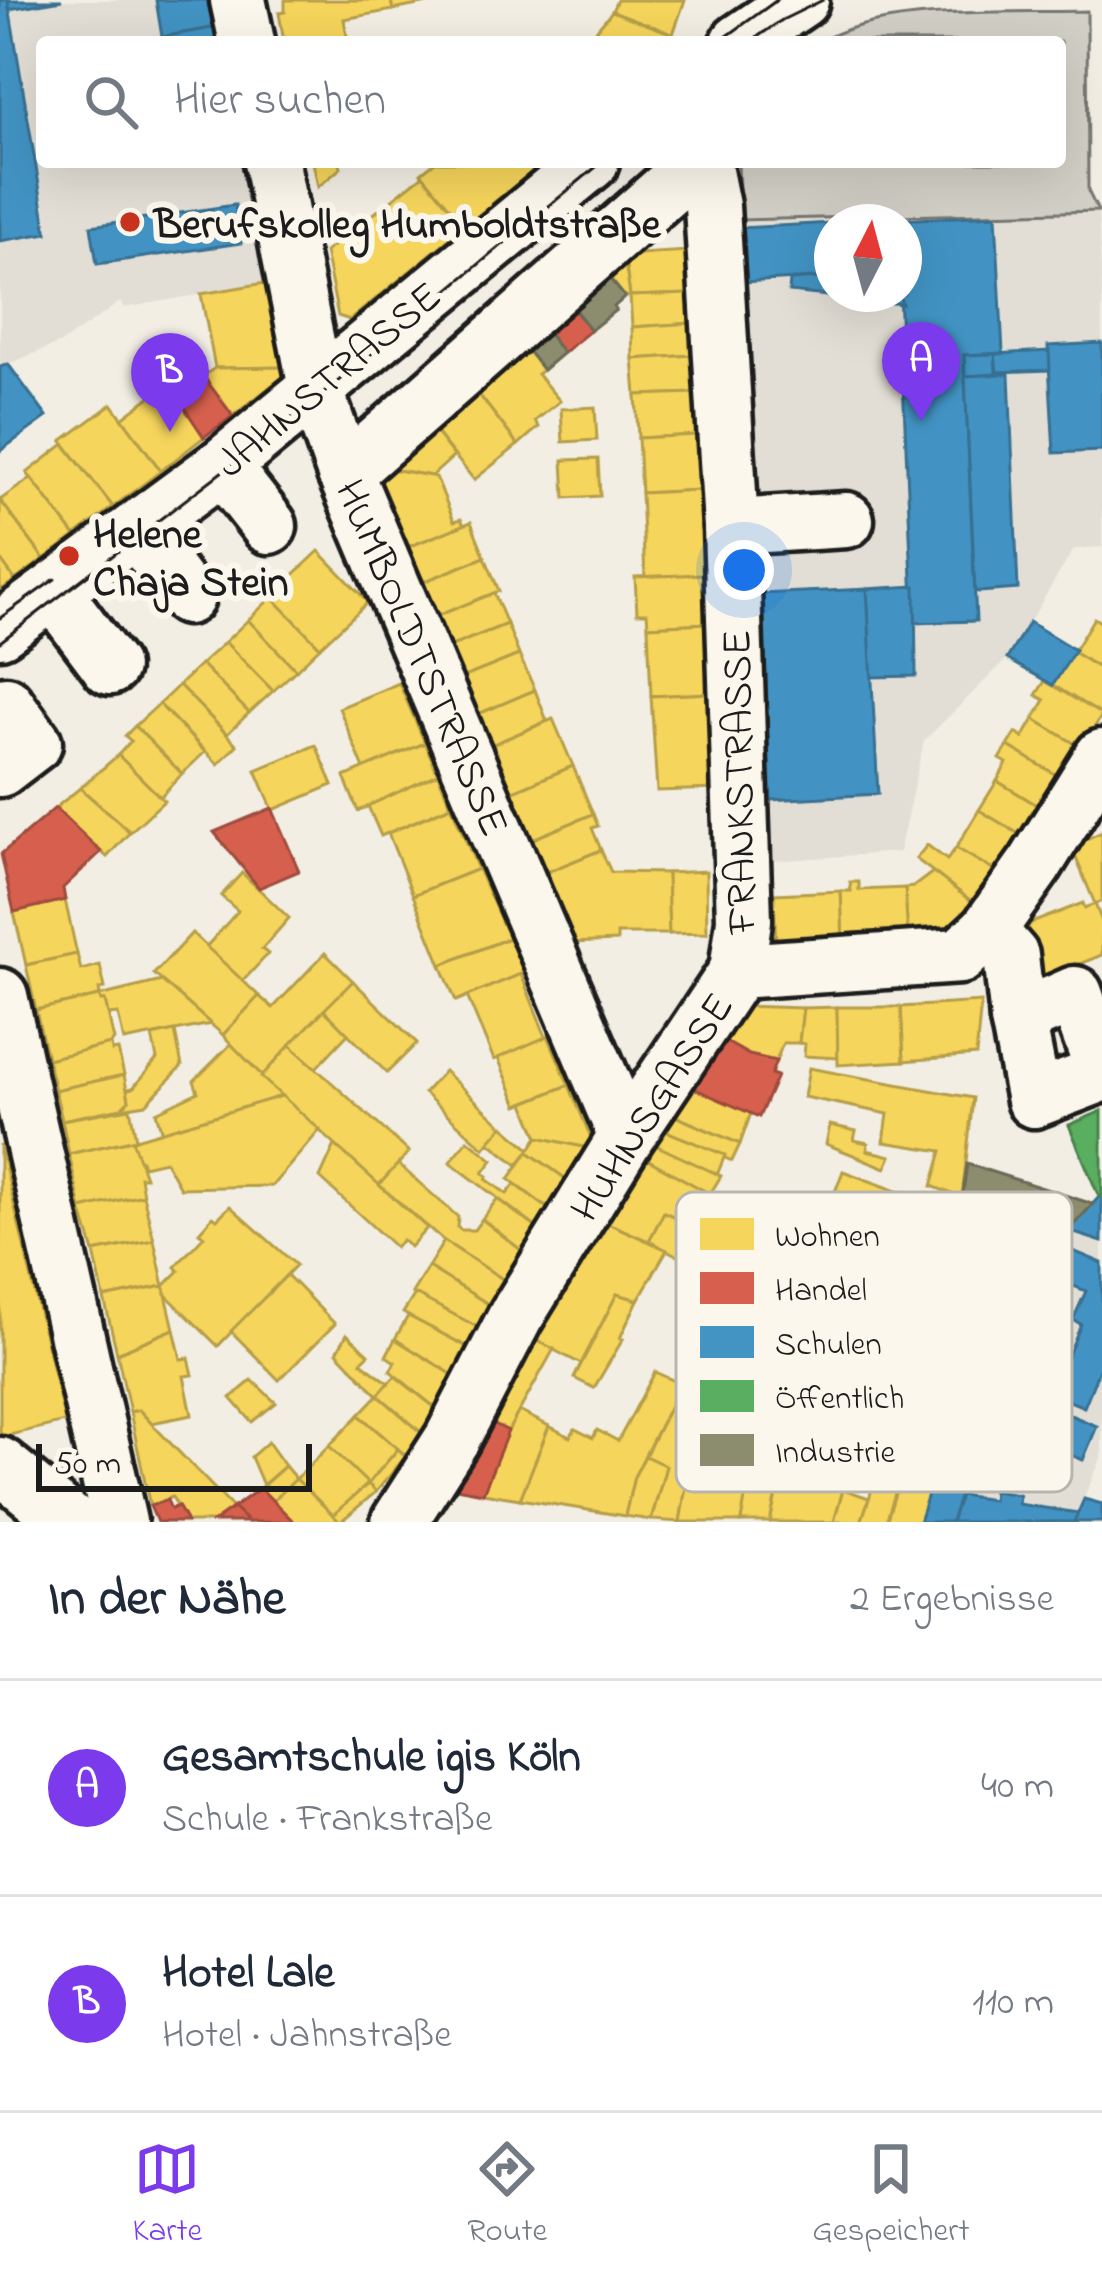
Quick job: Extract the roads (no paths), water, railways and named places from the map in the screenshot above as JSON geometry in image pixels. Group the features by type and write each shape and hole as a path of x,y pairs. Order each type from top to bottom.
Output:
{"street":[{"path":"238,0 246,36"},
{"path":"748,36 801,0"},
{"name":"HUMBOLDTSTRASSE","path":"272,168 316,388 345,473 626,1137"},
{"name":"JAHNSTRASSE","path":"0,630 222,466 584,168"},
{"name":"JAHNSTRASSE","path":"345,473 694,168"},
{"name":"FRANKSTRASSE","path":"702,168 712,206 731,527 745,920 737,971"},
{"path":"222,466 269,526"},
{"path":"731,527 847,520"},
{"path":"136,530 187,597"},
{"path":"53,591 110,667"},
{"path":"0,769 34,743 6,704"},
{"name":"HUHNSGASSE","path":"399,1522 452,1439 516,1316 626,1137 737,971 960,956 988,930 1036,864 1102,757"},
{"path":"988,930 1012,956 1018,1018 1034,1100 1102,1071 1075,994 1018,1018"},
{"path":"0,996 118,1522"},
{"path":"0,1465 70,1522"}],"tram line":[{"path":"727,36 777,0"},
{"path":"759,36 823,0"},
{"path":"0,642 318,398 595,168"},
{"path":"0,618 55,579"}],"place":[{"name":"Berufskolleg Humboldtstraße","path":"130,222"},
{"name":"Gesamtschule igis Köln","path":"921,421"},
{"name":"Hotel Lale","path":"170,432"},
{"name":"Helene Chaja Stein","path":"69,556"}]}
